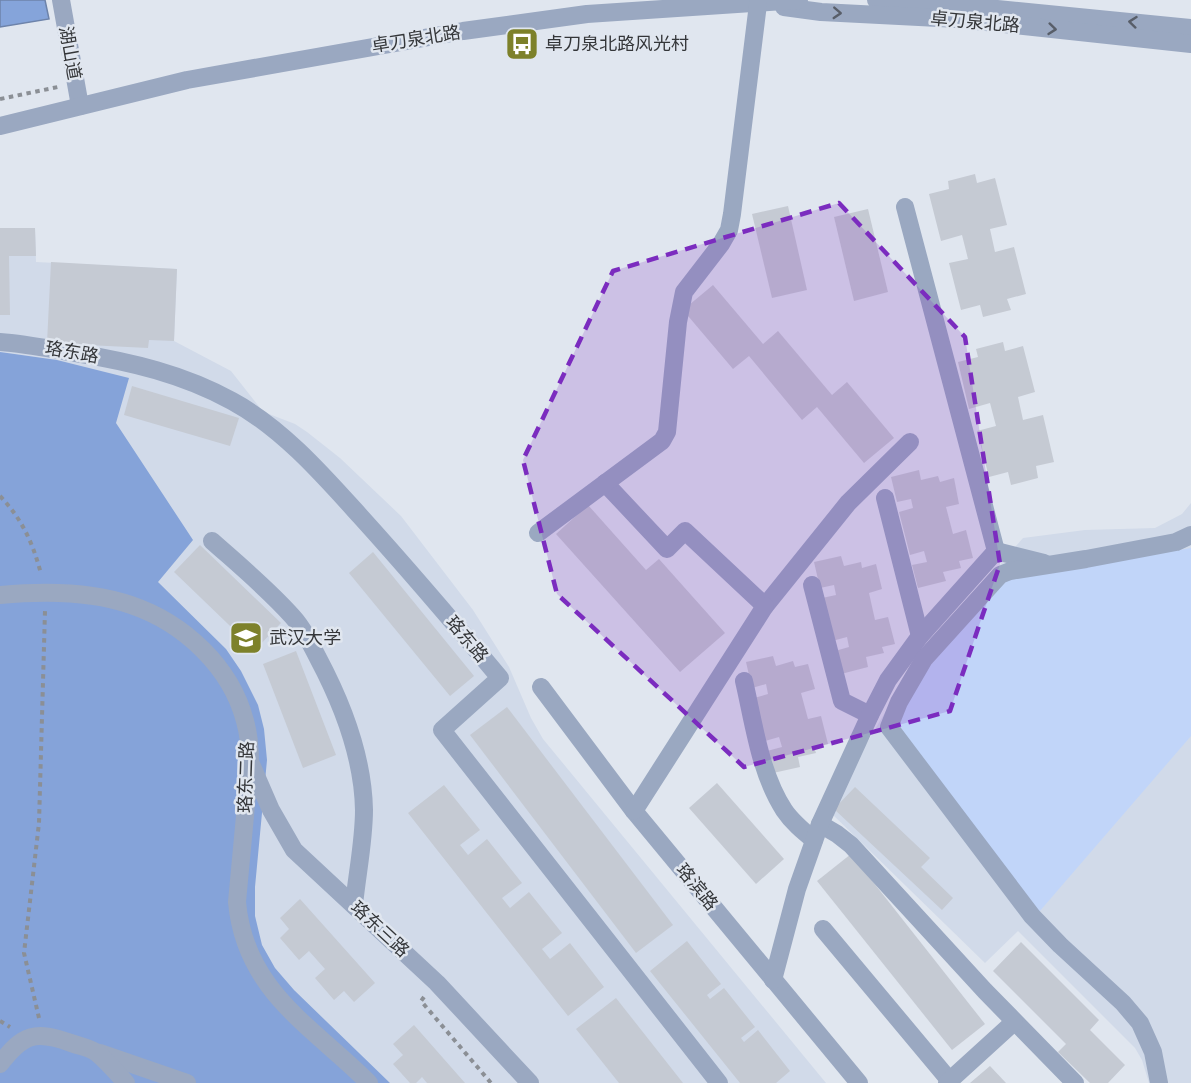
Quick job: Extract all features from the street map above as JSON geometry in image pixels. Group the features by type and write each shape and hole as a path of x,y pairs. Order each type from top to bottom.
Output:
{"street":[{"name":"湖山道","path":"61,0 80,106"},
{"name":"卓刀泉北路","path":"0,126 187,80 463,31 587,14 798,0"},
{"name":"卓刀泉北路","path":"876,0 967,6 1191,28"},
{"name":"卓刀泉北路","path":"758,4 821,12 958,20 1191,44"},
{"path":"538,533 662,441 668,432 678,322 684,292 729,230 758,4"},
{"path":"905,207 996,551"},
{"name":"珞东路","path":"0,342 38,346 133,363 168,372 207,388 258,417 333,486 500,678 442,730 719,1083"},
{"path":"634,811 765,606 848,503 910,442"},
{"path":"605,483 667,549 685,531 765,606"},
{"path":"885,498 920,636"},
{"path":"1159,1083 1153,1052 1140,1023 1116,996 1032,916 889,727 899,702 924,659 1000,575 1010,571 1176,542 1191,535"},
{"path":"212,541 294,617 321,664 344,713 355,747 364,810 354,905"},
{"path":"996,551 1049,565"},
{"path":"773,980 797,889 817,832 888,680 920,636 996,551"},
{"path":"812,585 842,700 870,715"},
{"name":"珞东二路","path":"0,595 45,592 130,604 158,616 179,630 212,659 229,682 246,722 250,762 237,903 239,925 248,952 262,977 286,1007 369,1083"},
{"path":"744,681 762,757 785,812 796,824 817,832 837,834 851,845 1014,1022 1075,1083"},
{"name":"珞滨路","path":"541,687 634,811 859,1083"},
{"name":"珞东三路","path":"250,762 271,810 294,850 437,983 530,1083"},
{"path":"823,929 948,1082 1014,1022"},
{"path":"0,1064 22,1040 43,1036 70,1042 187,1083"},
{"path":"96,1052 126,1083"}],"path":[{"path":"0,99 76,83"},
{"path":"0,496 24,526 32,542 45,592 39,823 24,953 43,1036"},
{"path":"432,1014 490,1083"}],"highlighted area":[{"path":"839,203 965,337 1000,564 950,711 744,767 557,594 523,460 613,271"}],"shaded area":[{"path":"0,0 45,0 49,19 0,27"},
{"name":"武汉大学","path":"0,228 35,228 36,262 177,269 174,341 231,371 261,409 307,432 340,458 401,516 473,610 509,667 531,718 543,739 826,1083 0,1083"},
{"path":"0,352 57,360 129,378 116,423 193,540 158,582 226,649 241,671 258,705 264,729 267,760 255,887 255,916 262,945 275,968 294,990 390,1083 0,1083"},
{"path":"1191,503 1191,1083 1149,1083 1142,1060 1135,1048 1018,931 985,963 831,813 855,763 915,662 1023,538 1085,530 1155,528 1182,514"},
{"path":"1191,548 1191,736 1039,912 898,727 903,711 926,670 1006,579"}],"building":[{"path":"975,174 977,183 995,178 1007,225 990,229 995,252 1014,247 1026,294 1007,299 1011,310 983,317 980,305 961,310 949,263 968,259 962,235 941,241 929,194 949,189 948,181"},
{"path":"788,206 807,290 772,298 752,214"},
{"path":"868,209 888,292 854,301 834,217"},
{"path":"0,228 35,228 36,256 9,256 10,315 0,315"},
{"path":"51,262 177,269 174,341 149,340 148,348 47,343"},
{"path":"713,285 763,344 778,331 832,395 847,382 894,438 864,463 817,407 802,420 749,356 733,369 683,310"},
{"path":"1003,342 1005,351 1023,346 1035,392 1018,397 1023,420 1043,415 1054,462 1036,466 1038,478 1011,485 1008,472 989,477 977,431 996,426 990,403 969,409 958,362 978,357 976,349"},
{"path":"132,386 239,418 230,446 124,415"},
{"path":"919,470 921,480 938,476 940,482 954,478 959,504 946,507 953,534 966,530 973,558 959,561 961,568 943,572 946,581 918,588 912,565 927,562 924,551 910,555 899,512 913,508 911,499 897,502 891,477"},
{"path":"588,505 646,570 659,559 725,633 680,672 556,534"},
{"path":"200,545 281,623 255,650 174,572"},
{"path":"373,552 474,676 450,696 349,573"},
{"path":"841,556 844,566 861,562 862,568 876,564 882,589 869,593 875,620 888,617 895,644 882,647 884,653 866,657 868,667 841,674 835,651 849,647 847,637 832,641 822,598 836,595 834,585 820,588 814,562"},
{"path":"296,651 336,755 303,768 263,664"},
{"path":"773,656 776,666 793,661 795,667 808,664 815,689 801,693 808,719 821,716 828,744 814,747 816,753 798,757 800,767 773,773 767,751 782,747 779,737 765,741 754,698 768,694 766,684 752,688 746,662"},
{"path":"507,707 673,925 636,953 470,735"},
{"path":"717,783 784,859 756,884 689,808"},
{"path":"444,785 480,830 460,845 468,855 487,839 522,883 502,898 510,908 529,892 562,933 542,949 550,959 570,943 604,987 568,1016 408,813"},
{"path":"855,787 930,858 921,867 953,898 942,910 834,809"},
{"path":"851,854 985,1024 952,1050 817,881"},
{"path":"300,899 375,983 354,1002 344,991 334,1000 315,978 325,969 309,951 299,960 280,938 289,929 280,918"},
{"path":"687,941 721,984 707,995 710,999 724,988 755,1027 741,1038 744,1042 758,1030 790,1071 776,1083 740,1083 650,971"},
{"path":"1021,942 1099,1020 1090,1030 1125,1065 1108,1083 1090,1083 1058,1052 1066,1044 993,971"},
{"path":"616,998 683,1083 619,1083 576,1029"},
{"path":"414,1025 465,1083 427,1083 422,1077 416,1083 410,1083 393,1064 403,1055 393,1044"},
{"path":"990,1066 1006,1083 970,1083"}],"place":[{"name":"卓刀泉北路风光村","path":"522,44"},
{"name":"武汉大学","path":"246,638"}]}
